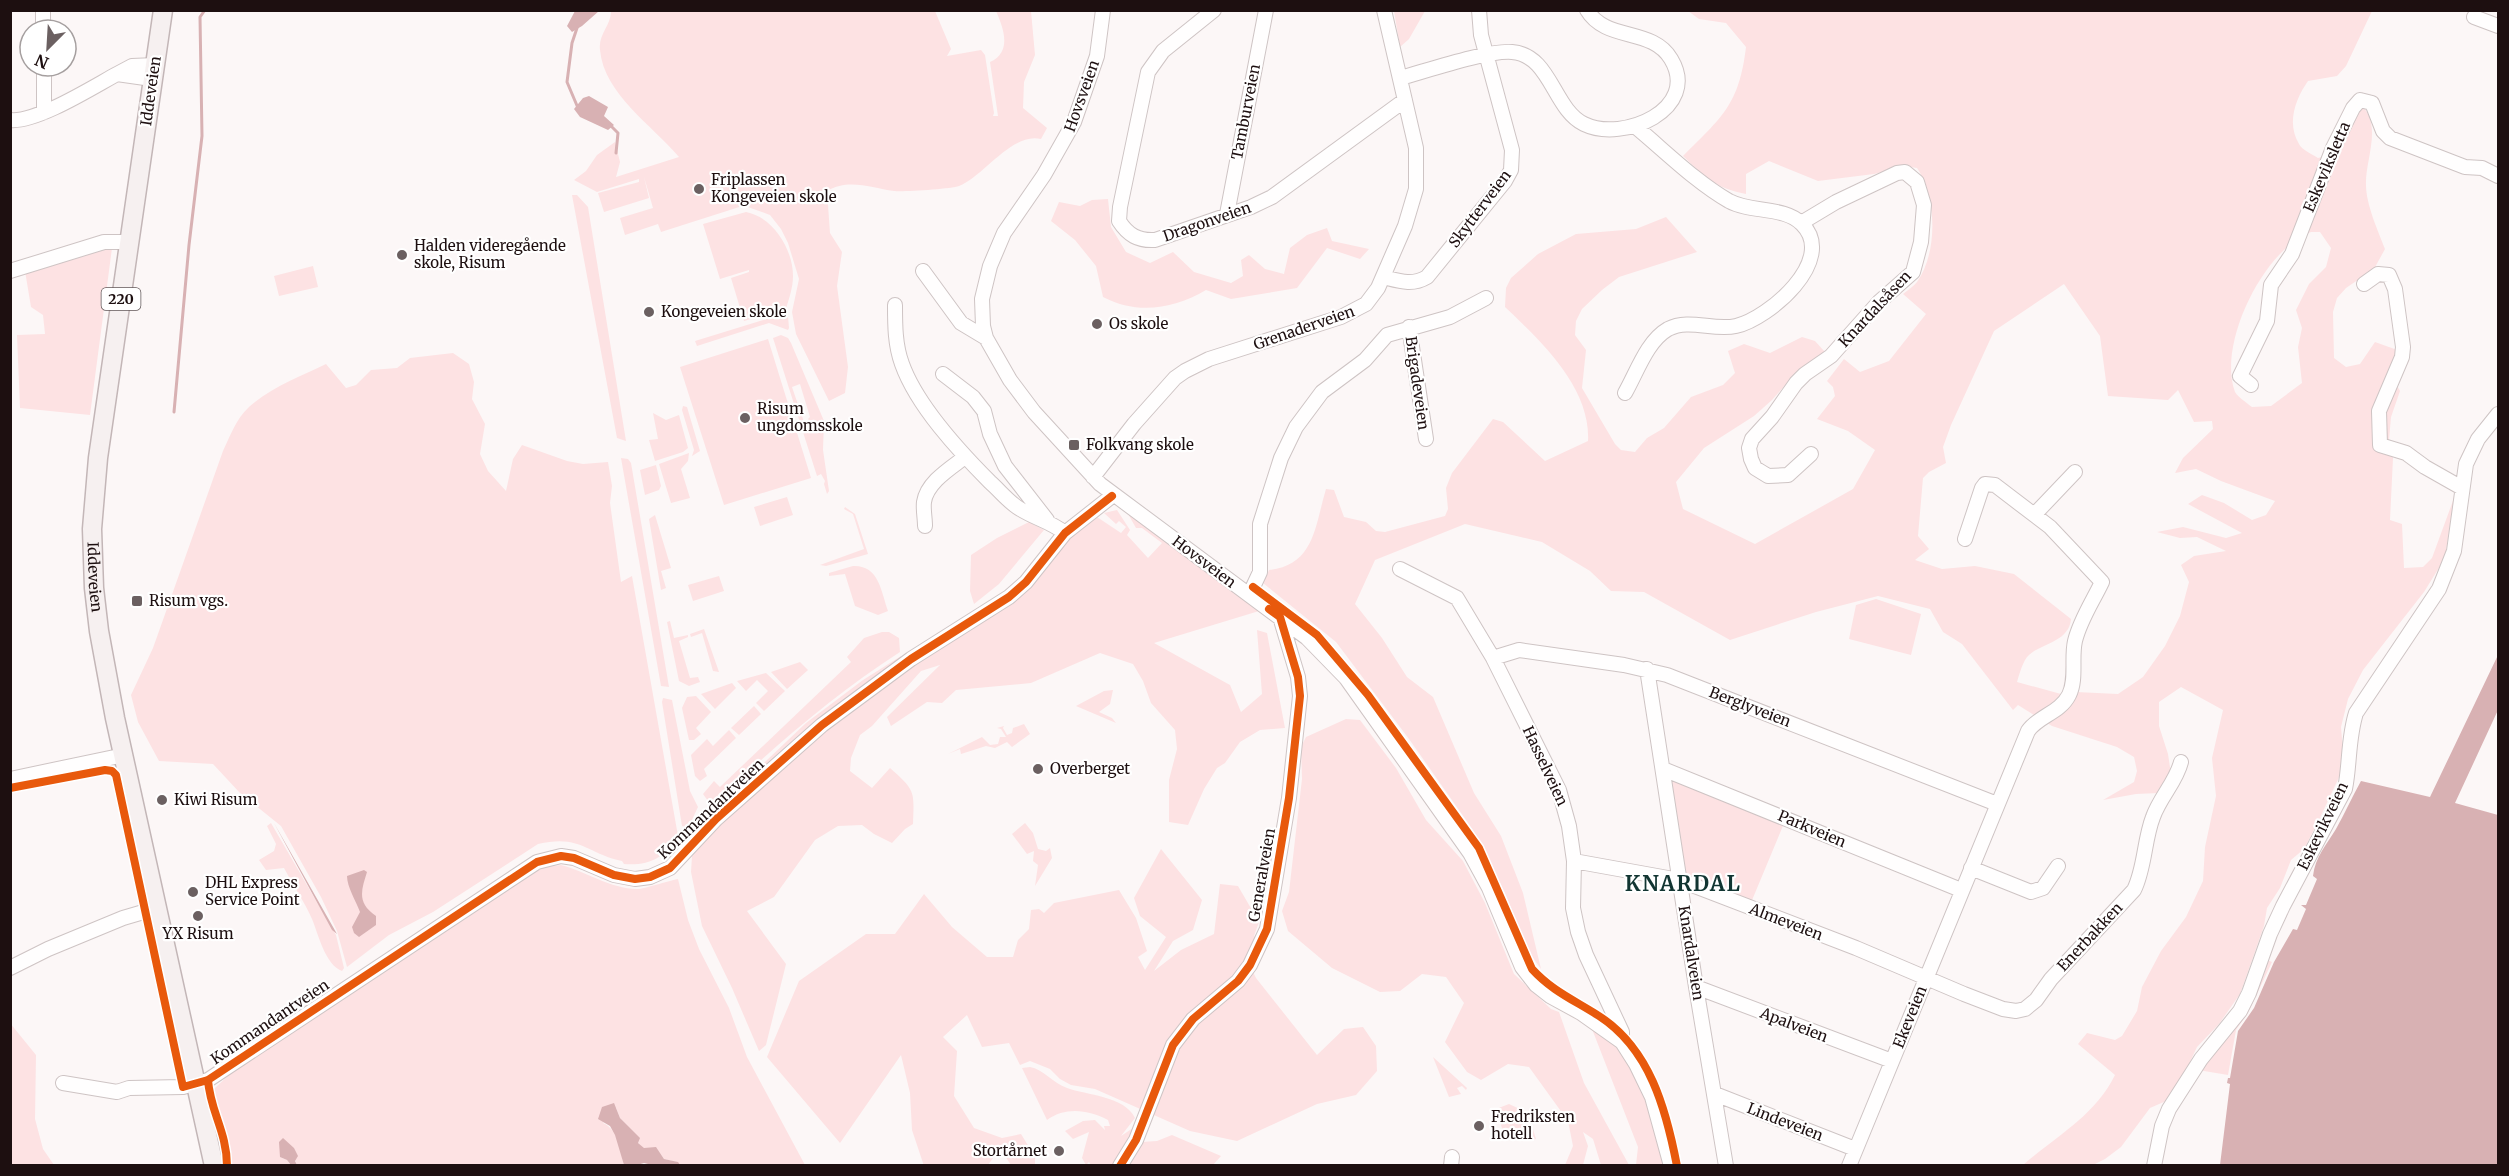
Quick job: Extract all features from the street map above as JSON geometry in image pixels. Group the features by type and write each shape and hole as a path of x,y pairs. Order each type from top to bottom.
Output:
{"main road":[{"name":"Iddeveien","path":"162,10 98,458 92,529 96,609 115,718 214,1166"}],"street":[{"name":"Hovsveien","path":"1103,10 1097,56 1074,123 1044,175 1004,233 990,266 982,298 986,338 1010,380 1034,412 1112,496 1280,617 1307,638 1346,678 1449,821 1489,888 1522,967 1536,985 1550,996 1581,1013 1622,1042 1652,1097 1671,1166"},
{"name":"Dragonveien","path":"1214,10 1164,51 1148,72 1121,198 1119,221 1131,236 1144,241 1155,240 1251,207 1282,191 1405,100"},
{"name":"Tamburveien","path":"1227,214 1266,10"},
{"name":"Grenaderveien","path":"1093,477 1134,424 1185,370 1209,359 1302,331 1359,309 1371,299 1410,214 1416,189 1416,148 1384,10"},
{"name":"Skytterveien","path":"1383,277 1409,283 1419,282 1427,277 1476,218 1511,170 1512,150 1486,56 1479,10"},
{"path":"1401,78 1486,56 1511,52 1521,54 1531,60 1546,76 1573,117 1584,124 1604,129 1636,127 1658,116 1674,96 1677,79 1672,61 1663,49 1649,40 1616,32 1598,24 1587,10"},
{"path":"2474,17 2499,26"},
{"path":"10,120 26,120 117,74 153,72"},
{"path":"44,78 44,112"},
{"name":"Eskeviksletta","path":"2251,385 2240,376 2267,321 2271,285 2292,254 2330,156 2352,108 2360,100 2372,103 2383,131 2390,138 2465,167 2482,168 2499,176"},
{"path":"1625,393 1653,343 1669,329 1691,324 1716,328 1754,320 1778,302 1809,265 1812,250 1810,239 1801,223 1784,214 1731,202 1715,192 1636,127"},
{"name":"Knardalsåsen","path":"1801,223 1836,202 1896,172 1912,175 1917,182 1924,205 1921,242 1912,272 1906,280 1879,302 1831,356 1796,383 1772,417 1752,439 1749,448 1755,468 1768,476 1788,475 1811,454"},
{"path":"10,271 104,242 129,242"},
{"name":"Hovsveien","path":"923,271 961,323 986,338"},
{"path":"2364,284 2378,274 2389,275 2395,289 2402,332 2402,357 2379,411 2380,445 2406,453 2425,467 2462,488"},
{"name":"Brigadeveien","path":"1252,597 1253,587 1260,572 1260,524 1281,458 1296,427 1322,392 1365,360 1387,335 1450,317 1486,298"},
{"path":"895,305 897,350 902,366 930,412 965,457 1015,506 1030,515 1047,520"},
{"name":"Brigadeveien","path":"1409,327 1426,439"},
{"path":"943,374 973,397 984,411 990,434 1005,466 1047,520 1065,533"},
{"name":"Eskevikveien","path":"2154,1166 2162,1126 2169,1110 2201,1059 2240,1011 2249,993 2270,934 2345,789 2349,768 2351,729 2356,713 2439,589 2448,571 2459,526 2466,464 2473,447 2499,414"},
{"path":"925,526 924,503 928,491 939,478 965,457"},
{"path":"1965,539 1985,484 1995,485 2035,514 2075,472"},
{"name":"Kommandantveien","path":"196,1085 217,1074 537,862 561,856 574,858 614,875 635,879 650,877 670,868 716,819 822,725 911,659 1009,597 1026,582 1065,533 1112,496"},
{"name":"Ekeveien","path":"1848,1166 2028,731 2032,725 2054,713 2070,693 2075,642 2083,619 2103,582 2065,541 2035,514"},
{"name":"Hasselveien","path":"1400,569 1457,597 1493,658 1559,790 1569,822 1574,861 1574,908 1578,932 1586,956 1622,1032 1622,1042"},
{"name":"Generalveien","path":"1120,1166 1136,1140 1173,1045 1193,1019 1238,981 1250,964 1267,929 1289,798 1300,696 1298,677 1280,617"},
{"name":"Berglyveien","path":"1493,658 1519,650 1647,669 1672,676 1997,804"},
{"name":"Knardalveien","path":"1647,669 1726,1166"},
{"path":"10,779 124,754"},
{"name":"Enerbakken","path":"1926,976 2003,1009 2016,1011 2031,1005 2051,979 2134,890 2152,819 2167,788 2178,773 2181,762"},
{"name":"Parkveien","path":"1663,769 1961,890"},
{"name":"Almeveien","path":"1574,861 1679,880 1926,976"},
{"path":"1971,868 2031,892 2043,888 2058,866"},
{"path":"10,968 48,949 123,918 157,908"},
{"name":"Apalveien","path":"1696,987 1892,1061"},
{"path":"63,1083 117,1092 129,1088 196,1085"},
{"name":"Lindeveien","path":"1715,1094 1855,1149"}],"shaded area":[{"path":"575,10 599,11 572,32 567,26"},
{"path":"611,11 935,11 951,49 947,56 981,50 985,55 993,116 998,116 990,62 1001,52 1004,40 1002,25 996,11 1031,11 1035,55 1024,82 1023,108 1047,128 1041,139 1019,142 969,181 959,186 894,191 852,184 827,191 830,233 842,252 837,286 848,367 845,393 829,401 796,334 792,312 799,279 788,243 770,215 745,206 755,202 661,232 658,224 625,235 620,218 653,208 644,177 649,198 604,212 598,193 639,182 639,179 597,192 574,180 586,171 597,155 615,142 620,162 616,177 679,157 620,95 603,66 600,44"},
{"path":"1394,11 1425,11 1409,39 1400,47"},
{"path":"1688,11 2372,11 2346,66 2337,76 2308,81 2296,103 2293,128 2300,146 2318,158 2327,156 2356,112 2363,107 2369,115 2372,134 2366,185 2373,217 2385,249 2374,269 2346,288 2337,298 2333,312 2334,358 2346,367 2360,364 2375,342 2400,351 2391,375 2400,391 2391,417 2389,440 2393,458 2390,520 2402,524 2404,568 2423,567 2432,558 2454,498 2445,558 2424,592 2363,670 2348,699 2341,727 2343,751 2340,775 2304,849 2291,860 2280,888 2267,908 2264,926 2240,994 2219,1024 2197,1047 2166,1101 2150,1108 2121,1147 2093,1165 2023,1165 2086,1114 2107,1089 2115,1075 2078,1044 2087,1033 2115,1040 2122,1036 2137,1011 2142,987 2161,951 2186,917 2203,881 2205,847 2216,796 2212,758 2223,710 2181,687 2159,702 2159,726 2168,754 2171,774 2159,793 2136,794 2103,800 2134,782 2137,771 2134,757 2117,747 2052,726 2018,705 2013,710 1962,644 1943,632 1930,609 1878,596 1816,612 1730,640 1644,592 1611,591 1590,571 1542,542 1465,524 1375,560 1355,604 1382,638 1407,677 1433,697 1474,793 1501,836 1523,893 1541,969 1528,951 1505,893 1473,830 1409,739 1336,642 1263,583 1269,570 1284,567 1304,552 1311,541 1326,489 1334,490 1344,517 1366,522 1376,531 1385,532 1445,516 1448,509 1446,488 1452,473 1493,419 1503,422 1545,461 1588,441 1587,421 1573,384 1548,350 1505,307 1506,288 1511,278 1538,254 1576,234 1636,229 1666,217 1697,252 1619,277 1582,309 1576,321 1575,335 1586,350 1582,388 1615,444 1621,450 1635,452 1647,438 1664,428 1691,397 1723,385 1735,373 1728,351 1744,344 1770,353 1802,337 1815,341 1825,352 1796,373 1754,416 1704,448 1676,482 1683,509 1755,544 1853,489 1875,450 1848,431 1817,419 1835,396 1833,387 1827,381 1844,359 1860,372 1889,361 1926,314 1903,294 1917,282 1924,270 1932,241 1931,209 1924,180 1917,168 1904,166 1874,174 1818,181 1769,161 1746,174 1746,194 1718,185 1704,176 1683,156 1718,120 1733,97 1739,83 1746,47 1726,23 1699,19","holes":["2311,232 2320,232 2331,248 2326,267 2309,284 2296,310 2302,328 2298,347 2302,383 2271,406 2252,407 2235,392 2231,372 2233,349 2239,325 2249,300 2277,257 2294,242","2064,284 2100,336 2108,396 2168,400 2178,390 2194,422 2212,421 2213,429 2183,458 2175,473 2196,469 2275,501 2266,515 2252,520 2224,503 2202,495 2188,504 2242,533 2226,538 2183,527 2157,532 2180,538 2197,537 2226,551 2194,556 2181,565 2189,582 2180,616 2165,646 2143,677 2118,694 2076,692 2061,694 2017,682 2027,657 2065,633 2071,619 2014,574 1975,566 1942,569 1915,560 1929,549 1918,536 1923,478 1946,463 1943,447 1994,331"]},
{"path":"589,96 608,107 604,116 614,125 608,130 580,117 574,109 583,98"},
{"path":"572,195 577,195 588,207 626,441 617,438"},
{"path":"1108,199 1111,227 1126,252 1150,263 1173,252 1194,272 1231,283 1243,276 1241,260 1249,255 1265,269 1284,274 1290,248 1307,235 1327,228 1332,241 1369,249 1360,259 1327,248 1297,288 1231,299 1206,290 1181,302 1168,305 1142,308 1129,306 1103,297 1096,266 1075,240 1051,221 1059,202 1080,206 1092,200"},
{"path":"746,212 765,220 780,236 789,255 793,276 786,309 744,321 731,278 749,272 749,270 720,279 703,224"},
{"path":"112,248 90,415 20,408 17,335 45,334 43,315 31,307 25,271"},
{"path":"313,266 318,287 279,296 274,276"},
{"path":"786,313 788,330 769,323 697,346 695,341"},
{"path":"781,335 788,338 824,421 823,450 829,491 827,494 825,481 821,474 817,476 773,338","holes":["800,384 810,417 809,423 805,425 792,387"]},
{"name":"Risum ungdomsskole","path":"768,339 811,478 724,505 680,367"},
{"path":"453,353 469,364 474,382 472,399 485,424 480,454 488,471 506,491 513,459 522,445 567,461 583,464 608,462 612,486 610,503 621,582 632,576 678,836 662,855 641,864 624,864 622,861 564,841 538,844 433,912 389,935 347,967 337,931 321,897 281,826 240,793 213,764 159,761 138,722 131,695 153,648 223,451 244,412 276,388 326,364 346,388 356,385 371,370 397,368 410,358"},
{"path":"683,406 687,407 700,451 692,456 694,450 682,410"},
{"path":"653,413 666,420 679,415 688,448 683,452 655,461 649,440 658,439"},
{"path":"689,453 688,461 681,469 690,498 671,503 659,464"},
{"path":"621,458 628,459 631,463 669,687 661,686"},
{"path":"656,465 661,486 659,490 645,495 640,470"},
{"path":"787,497 793,515 760,526 754,507"},
{"path":"845,507 855,514 868,554 826,566 820,565 864,549 853,514 844,509"},
{"path":"1117,510 1130,530 1127,535 1148,558 1162,543 1142,528 1136,528 1127,512 1259,611 1154,643 1230,685 1241,712 1262,694 1257,630 1267,633 1285,728 1260,730 1240,742 1225,763 1217,768 1204,789 1188,825 1169,822 1169,780 1177,749 1175,730 1151,703 1143,681 1133,664 1100,653 1031,683 956,690 942,703 927,702 891,726 887,717 940,665 921,671 872,726 860,735 851,758 850,771 872,788 890,768 912,792 913,824 892,843 862,825 838,826 815,840 774,897 747,911 786,964 766,1045 759,1051 702,926 691,872 692,856 719,823 799,750 924,657 998,613 1028,589 1070,535 1097,517 1121,533 1126,527 1119,521 1116,524 1104,513"},
{"path":"655,515 671,568 661,571 666,588 661,590 649,519"},
{"path":"1029,522 1044,530 999,584 974,604 970,591 971,555 997,538"},
{"path":"853,566 862,567 874,575 881,588 888,611 878,615 855,606 845,574 829,576 829,573"},
{"path":"719,576 724,591 693,601 688,585"},
{"path":"1876,599 1921,614 1911,655 1849,639 1856,605"},
{"path":"670,621 674,638 688,635 679,641 690,678 698,677 700,682 689,686 679,681 667,622"},
{"path":"704,629 719,672 713,671 702,633 691,637 690,634"},
{"path":"889,632 899,638 900,652 851,686 804,723 714,803 708,801 703,794 714,781 720,787 851,662 847,657 864,638"},
{"path":"2498,655 2498,710 2455,803 2498,815 2498,1165 2220,1165 2230,1084 2227,1083 2230,1078 2238,1031 2254,1008 2274,962 2293,929 2297,930 2306,909 2301,905 2306,905 2317,879 2313,876 2314,869 2322,851 2361,781 2430,797"},
{"path":"901,656 901,660 806,729 731,799 727,798 806,723 863,680"},
{"path":"800,662 808,670 787,689 771,672"},
{"path":"766,673 785,691 764,711 756,703 768,691 757,680 746,691 737,681"},
{"path":"732,683 736,688 715,709 701,694"},
{"path":"1113,690 1110,704 1099,712 1112,718 1116,723 1076,706 1104,691"},
{"path":"696,696 711,712 696,728 701,734 694,740 689,740 682,708 687,697"},
{"path":"663,698 672,700 690,791 698,807 689,826 685,827 682,826"},
{"path":"754,706 761,714 739,735 731,728"},
{"path":"1346,719 1360,720 1396,768 1426,820 1463,861 1485,903 1514,974 1551,1009 1559,1012 1584,1083 1629,1165 1601,1165 1593,1139 1583,1132 1588,1146 1583,1165 1565,1165 1573,1146 1568,1121 1529,1067 1508,1064 1481,1080 1467,1072 1445,1042 1464,1003 1446,977 1422,974 1400,991 1380,992 1332,968 1288,931 1282,911 1289,892 1302,779 1301,747 1306,737"},
{"path":"1024,724 1030,734 1012,747 1007,742 995,748 986,746 961,754 960,749 948,754 982,737 990,745 998,744 1000,737 1006,737 1001,729 997,728 1004,726 1007,735 1012,733 1013,728"},
{"path":"729,730 736,738 704,769 707,776 700,781 695,776 691,755 707,739 713,746"},
{"path":"1677,779 1785,821 1750,905 1684,879 1671,786 1673,780"},
{"path":"271,823 336,935 344,968 342,971 336,968 327,956 309,912 284,868 266,870 259,860 274,851 276,844 267,826"},
{"path":"274,823 337,934 332,930"},
{"path":"1025,823 1033,833 1038,849 1046,851 1050,848 1052,858 1035,886 1038,865 1033,861 1034,851 1027,854 1012,834"},
{"path":"1161,849 1202,900 1193,930 1173,941 1154,971 1181,950 1214,934 1220,884 1238,886 1259,922 1254,936 1256,938 1251,968 1256,978 1317,1055 1344,1029 1363,1027 1376,1046 1377,1071 1356,1095 1317,1104 1237,1141 1190,1131 1095,1089 1071,1085 1060,1079 1050,1069 1030,1061 1020,1065 1009,1043 982,1047 967,1015 943,1037 957,1051 954,1096 974,1128 1002,1138 1021,1134 1029,1147 1035,1151 1035,1165 1011,1165 1005,1156 993,1158 988,1165 924,1166 912,1130 910,1093 901,1055 840,1143 767,1057 799,981 866,934 895,934 924,894 952,927 987,957 1013,957 1018,940 1029,929 1031,910 1039,909 1044,913 1054,903 1119,890 1136,918 1147,951 1138,957 1145,970 1166,937 1140,916 1134,898"},
{"path":"561,865 627,888 641,889 678,879 688,920 699,949 729,1008 747,1057 805,1165 680,1165 664,1159 656,1148 643,1148 638,1143 639,1138 620,1118 616,1108 603,1123 615,1135 624,1165 297,1165 295,1160 280,1157 291,1165 224,1165 214,1089 233,1071 526,875 545,867"},
{"path":"364,870 367,872 362,891 363,901 376,916 376,925 359,937 354,933 352,927 360,912 347,876"},
{"path":"2265,959 2272,962 2248,1013 2236,1030 2228,1075 2198,1070"},
{"path":"10,1023 36,1055 35,1119 43,1149 54,1165 11,1165"},
{"path":"1592,1029 1615,1042 1645,1095 1663,1165 1636,1165 1638,1147"},
{"path":"1433,1057 1467,1088 1466,1090 1462,1086 1457,1088 1461,1094 1449,1097"},
{"path":"1030,1067 1039,1070 1067,1088 1104,1097 1123,1105 1130,1111 1135,1118 1121,1136 1135,1129 1115,1165 1091,1165 1089,1162 1086,1165 1082,1158 1089,1132 1073,1139 1065,1131 1083,1121 1095,1120 1105,1130 1104,1126 1110,1126 1108,1120 1085,1112 1070,1111 1047,1120 1022,1068"},
{"path":"614,1103 620,1118 640,1138 638,1143 644,1148 656,1147 664,1159 678,1162 680,1165 644,1163 624,1165 610,1126 598,1119 602,1107"},
{"path":"1509,1104 1528,1113 1536,1139 1531,1140 1527,1131 1505,1138 1496,1109"},
{"path":"1172,1135 1221,1156 1213,1165 1125,1166 1142,1142 1157,1141"},
{"path":"283,1138 294,1148 298,1156 295,1161 297,1165 291,1165 280,1157 279,1142"}],"waterway":[{"path":"174,412 189,245 202,136 200,17 205,10"},
{"path":"577,28 572,43 567,82 578,108"},
{"path":"610,125 618,133 616,153"}],"cycle path":[{"path":"10,788 105,770 112,771 116,775 183,1087 208,1080 537,862 561,856 574,858 614,875 635,879 650,877 670,868 716,819 822,725 911,659 1009,597 1026,582 1065,533 1112,496"},
{"path":"1253,587 1317,635 1368,695 1479,848 1532,969 1555,989 1599,1016 1631,1045 1643,1063 1661,1102 1677,1166"},
{"path":"1120,1166 1136,1140 1173,1045 1193,1019 1238,981 1250,965 1267,929 1289,798 1300,696 1298,677 1280,617 1269,609"},
{"path":"208,1080 224,1143 227,1166"}],"place":[{"name":"Friplassen Kongeveien skole","path":"699,189"},
{"name":"Halden videregående skole, Risum","path":"402,255"},
{"name":"Kongeveien skole","path":"649,312"},
{"name":"Os skole","path":"1097,324"},
{"name":"Risum ungdomsskole","path":"745,418"},
{"name":"Folkvang skole","path":"1074,445"},
{"name":"Risum vgs.","path":"137,601"},
{"name":"Overberget","path":"1038,769"},
{"name":"Kiwi Risum","path":"162,800"},
{"name":"DHL Express Service Point","path":"193,892"},
{"name":"YX Risum","path":"198,916"},
{"name":"Fredriksten hotell","path":"1479,1126"},
{"name":"Stortårnet","path":"1059,1151"}],"district":[{"name":"KNARDAL","path":"1683,884"}]}
